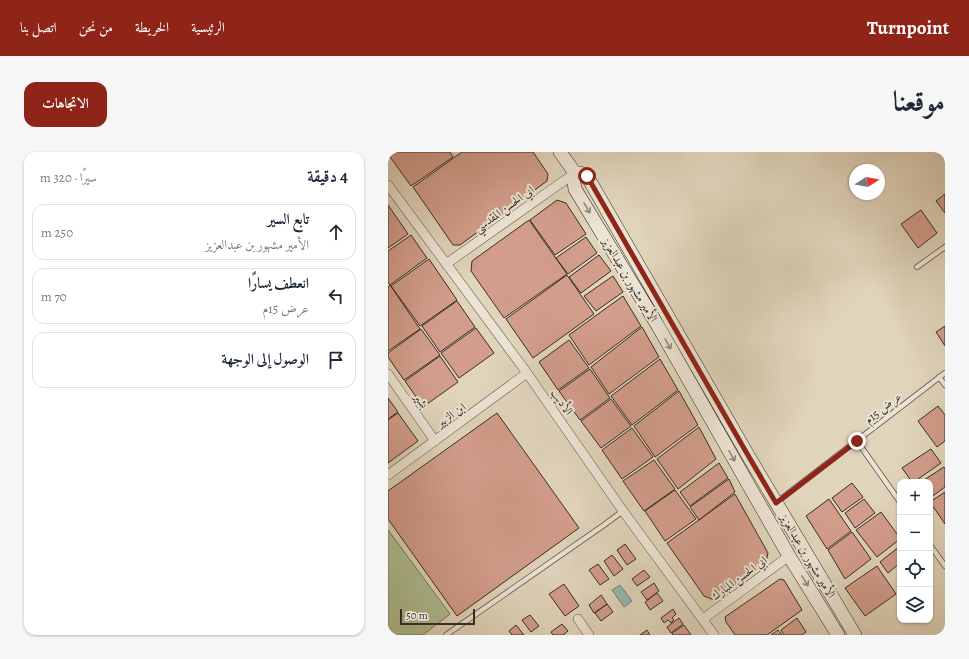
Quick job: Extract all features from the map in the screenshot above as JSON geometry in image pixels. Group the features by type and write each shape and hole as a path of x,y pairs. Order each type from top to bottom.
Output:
{"street":[{"name":"الأمير مشهور بن عبدالعزيز","path":"560,152 575,173"},
{"name":"الأمير مشهور بن عبدالعزيز","path":"575,173 580,173 587,176 749,457 855,635"},
{"name":"الأمير مشهور بن عبدالعزيز","path":"575,173 573,177 575,189 658,326 789,556 838,635"},
{"name":"ابي الحسن المقدسي","path":"446,264 575,173"},
{"name":"الأديب","path":"388,185 527,373 623,511 714,635"},
{"name":"ابن الزبير","path":"388,475 527,373"},
{"name":"بشير","path":"388,374 435,441"},
{"name":"ابي الحسن المبارك","path":"702,619 789,556"},
{"path":"578,619 589,635"}],"lane":[{"path":"917,267 945,247"},
{"name":"عرض 15م","path":"776,503 945,373"},
{"path":"939,377 945,385"},
{"path":"857,441 897,498"},
{"path":"446,635 623,511"},
{"path":"933,549 945,566"}],"green space":[{"path":"388,530 450,614 423,635 388,635"}],"water":[{"path":"620,585 632,601 624,607 612,590"}],"building":[{"path":"388,152 450,152 453,157 411,186"},
{"path":"462,152 533,152 548,174 547,181 460,245 453,245 413,187"},
{"path":"945,194 945,213 936,201"},
{"path":"557,200 566,203 586,234 555,255 530,220"},
{"path":"388,205 408,234 388,248"},
{"path":"921,210 937,233 918,248 901,224"},
{"path":"529,220 567,274 504,318 471,271 472,261"},
{"path":"411,235 427,258 390,285 388,282 388,251"},
{"path":"586,237 597,253 568,274 556,258"},
{"path":"599,255 611,271 581,293 569,277"},
{"path":"429,259 457,300 420,326 391,286"},
{"path":"567,275 594,314 533,358 506,319"},
{"path":"613,276 623,292 596,311 584,296"},
{"path":"390,285 420,329 388,351 388,287"},
{"path":"623,296 641,326 589,365 569,335"},
{"path":"457,301 475,327 440,352 422,326"},
{"path":"945,326 945,346 936,332"},
{"path":"642,327 659,357 609,394 591,367"},
{"path":"476,328 494,353 459,378 441,353"},
{"path":"421,329 440,355 404,380 388,357 388,353"},
{"path":"569,340 589,368 558,390 539,362"},
{"path":"440,356 458,382 423,407 405,381"},
{"path":"660,359 678,390 632,425 611,396"},
{"path":"590,369 610,398 580,420 559,391"},
{"path":"679,391 698,425 655,457 634,426"},
{"path":"388,398 398,412 388,419"},
{"path":"611,399 631,426 601,448 581,421"},
{"path":"938,406 945,415 945,441 937,447 918,421"},
{"path":"398,413 418,441 388,463 388,420"},
{"path":"497,413 579,528 457,616 388,519 388,491"},
{"path":"699,427 716,459 678,489 657,459"},
{"path":"632,428 653,457 622,479 602,450"},
{"path":"931,449 941,463 918,479 910,479 902,468"},
{"path":"654,460 675,489 644,511 623,481"},
{"path":"719,463 728,478 690,506 680,492"},
{"path":"944,467 945,487 933,496 933,479 926,479"},
{"path":"729,479 735,492 699,520 690,507"},
{"path":"852,483 863,497 842,512 832,498"},
{"path":"675,490 696,519 665,541 645,511"},
{"path":"945,492 945,524 933,506 933,500"},
{"path":"735,494 768,553 766,562 714,600 704,596 667,543"},
{"path":"829,499 851,531 827,549 806,516"},
{"path":"864,499 875,513 855,528 845,513"},
{"path":"881,512 897,534 897,541 877,557 856,530"},
{"path":"852,532 871,559 845,579 828,550"},
{"path":"625,544 636,559 627,565 617,550"},
{"path":"897,548 897,566 888,573 880,562"},
{"path":"612,555 623,569 614,576 604,561"},
{"path":"598,564 609,579 600,585 589,570"},
{"path":"877,566 896,594 865,616 845,588"},
{"path":"644,570 650,577 637,586 632,579"},
{"path":"780,579 784,580 802,610 767,635 735,635 726,622 725,617"},
{"path":"654,583 659,591 647,600 641,592"},
{"path":"564,584 579,606 565,616 549,594"},
{"path":"657,593 663,601 650,610 645,602"},
{"path":"601,595 607,604 594,613 589,605"},
{"path":"607,604 613,612 601,621 595,613"},
{"path":"673,609 676,614 672,618 674,620 671,623 668,620 664,623 661,618"},
{"path":"530,615 539,626 531,632 522,620"},
{"path":"679,618 683,624 671,633 667,627"},
{"path":"797,618 806,632 802,635 784,635 781,630"},
{"path":"562,624 568,631 563,635 553,635 551,632"},
{"path":"516,625 524,635 512,635 509,631"},
{"path":"684,625 691,635 673,635 672,633"},
{"path":"647,630 650,635 640,635"},
{"path":"778,630 782,635 771,635"}],"route":[{"path":"587,176 776,503 857,441"}]}
